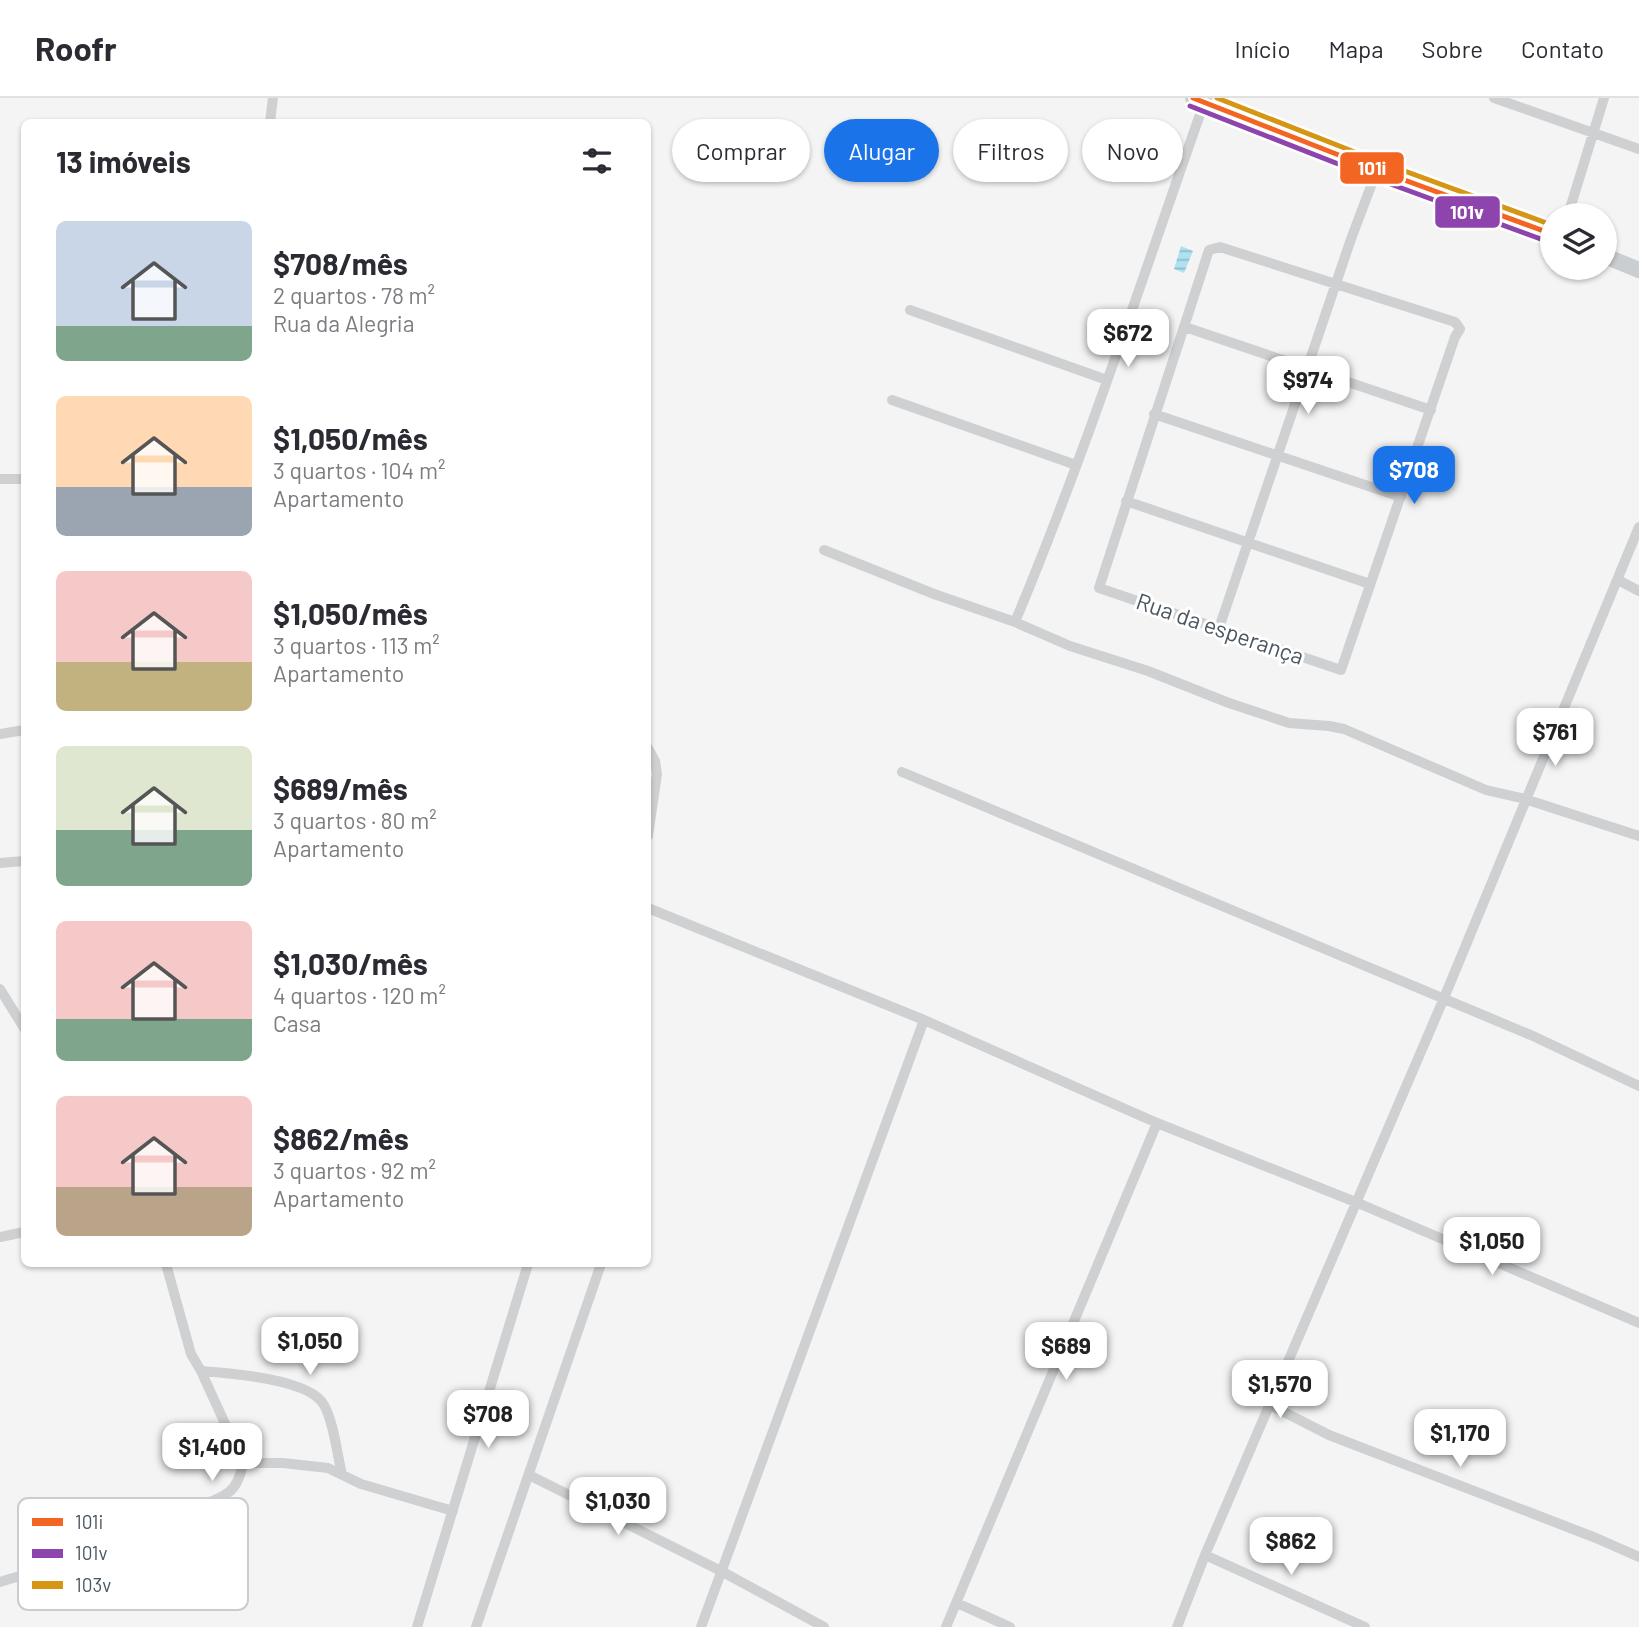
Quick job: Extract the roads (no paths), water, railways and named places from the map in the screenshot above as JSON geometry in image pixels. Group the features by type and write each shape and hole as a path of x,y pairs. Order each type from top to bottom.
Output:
{"main road":[{"path":"1207,101 1377,170 1540,230"},
{"path":"1617,261 1639,270"}],"street":[{"path":"270,119 273,98"},
{"path":"1494,98 1639,149"},
{"path":"1572,203 1604,98"},
{"path":"1015,622 1046,549 1207,101"},
{"path":"1219,628 1335,285 1377,170"},
{"path":"1220,247 1335,285 1455,322 1460,329 1370,584 1126,500 1209,250 1220,247"},
{"path":"910,310 1107,380"},
{"path":"1185,327 1431,410"},
{"path":"892,400 1076,465"},
{"path":"1154,414 1401,497"},
{"path":"0,479 21,479"},
{"name":"Rua da esperança","path":"1126,500 1099,588 1341,670 1370,584"},
{"path":"1177,1627 1205,1555 1444,998 1639,527"},
{"path":"824,550 934,594 1015,622 1070,646 1148,671 1229,704 1289,723 1343,729 1486,790 1525,799 1639,836"},
{"path":"1618,580 1639,591"},
{"path":"0,734 21,730"},
{"path":"651,755 657,768 651,813"},
{"path":"902,772 1444,998 1639,1086"},
{"path":"0,863 21,861"},
{"path":"651,909 924,1020 1157,1123 1357,1203 1639,1323"},
{"path":"0,989 21,1023"},
{"path":"701,1627 924,1020"},
{"path":"946,1627 1157,1123"},
{"path":"0,1237 21,1233"},
{"path":"167,1267 188,1344 243,1463 237,1482 219,1498"},
{"path":"418,1627 527,1267"},
{"path":"476,1627 600,1267"},
{"path":"201,1371 272,1379 321,1400 327,1412 342,1474"},
{"path":"1270,1405 1329,1435 1596,1538 1639,1558"},
{"path":"243,1463 313,1466 453,1511"},
{"path":"529,1475 721,1571 824,1627"},
{"path":"1205,1555 1365,1627"},
{"path":"0,1582 18,1577"},
{"path":"957,1603 1010,1627"}],"water":[{"path":"1181,246 1193,251 1184,273 1174,269"}]}
